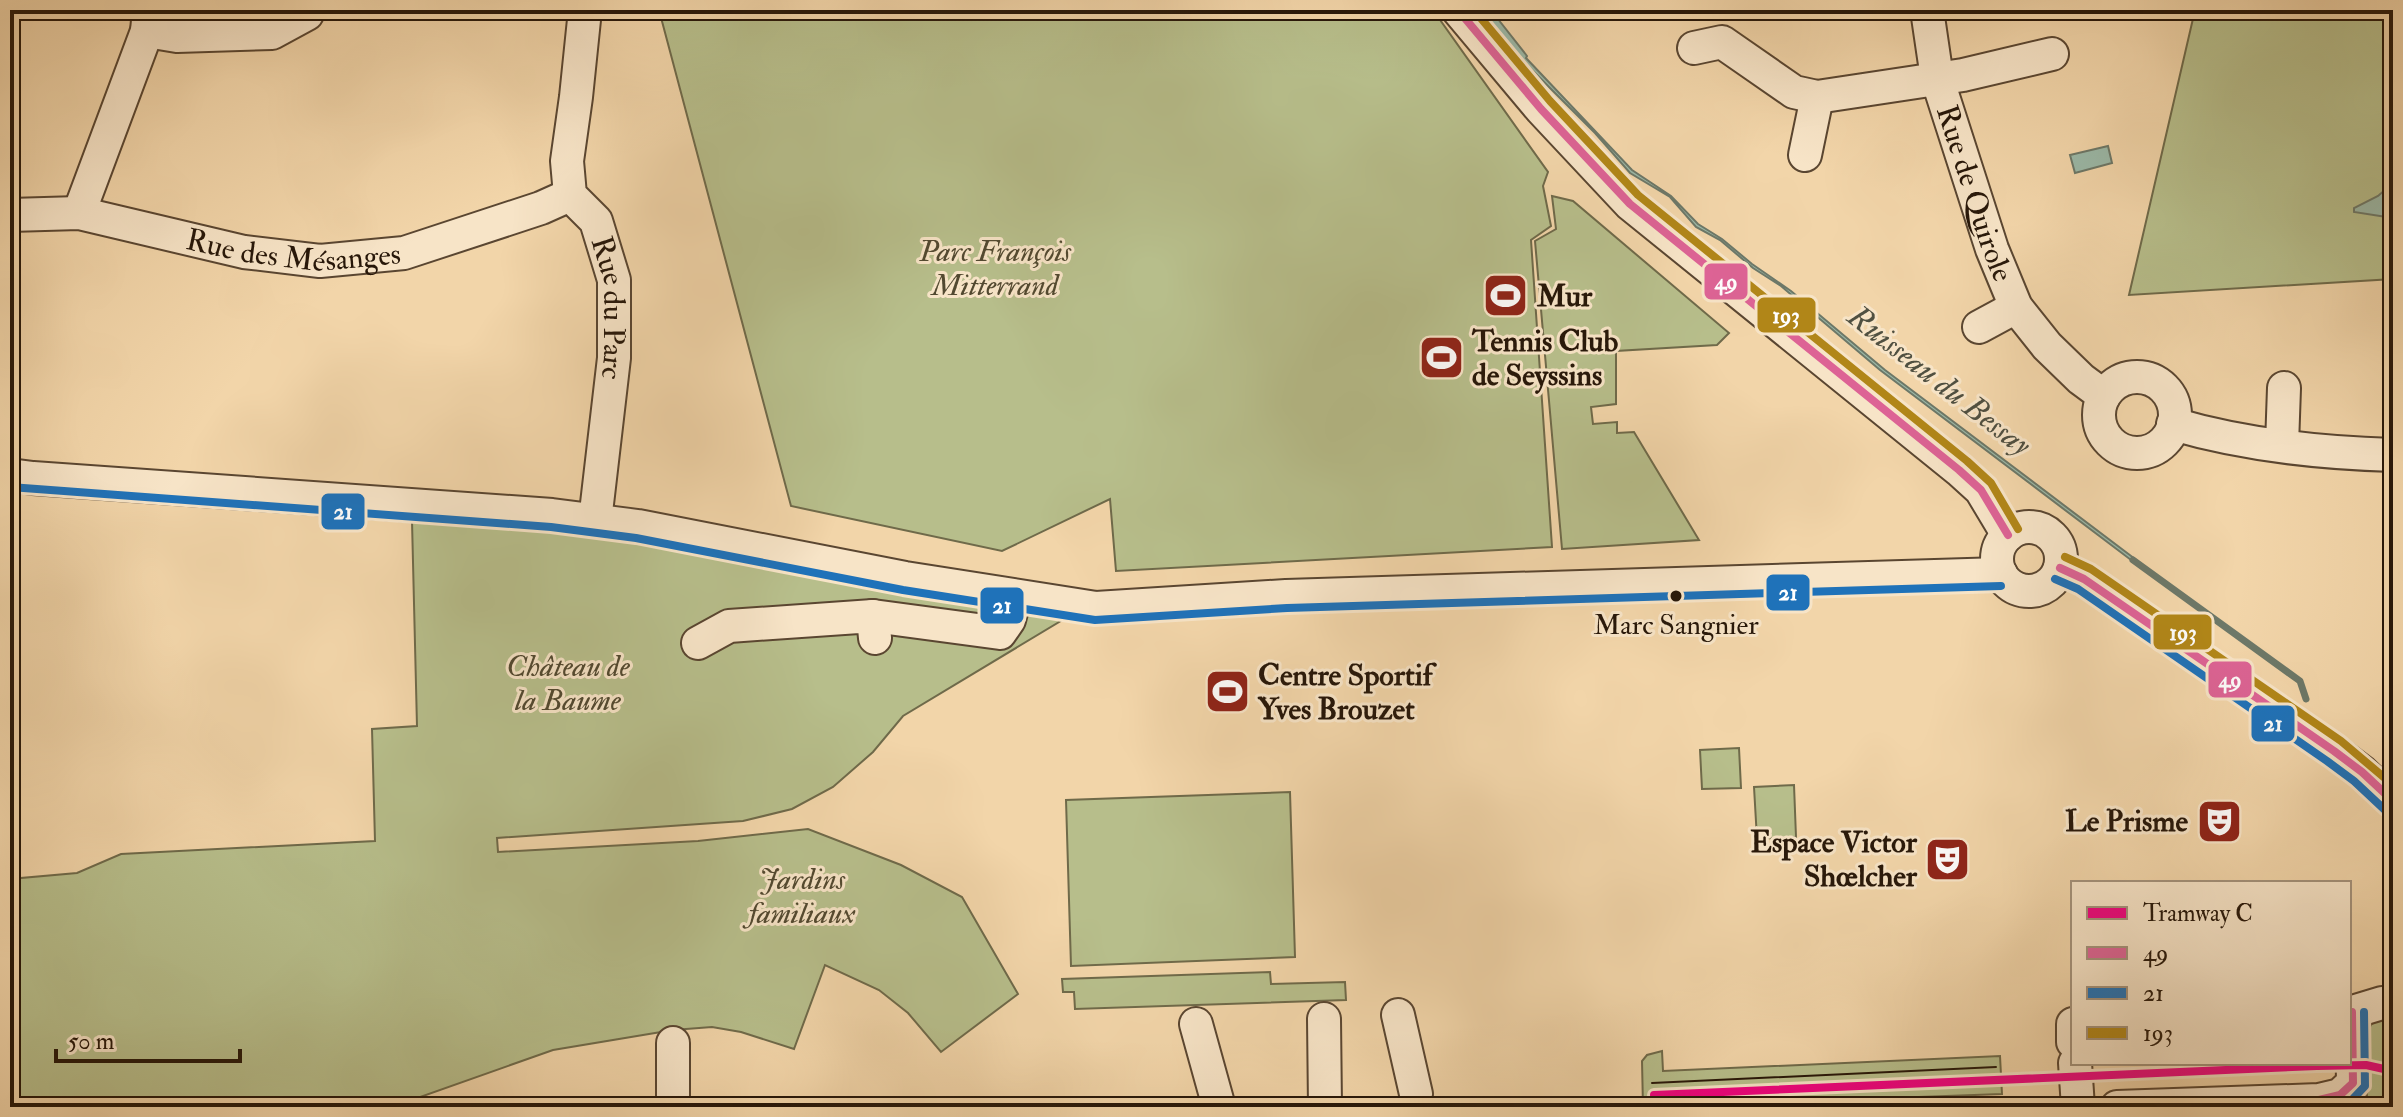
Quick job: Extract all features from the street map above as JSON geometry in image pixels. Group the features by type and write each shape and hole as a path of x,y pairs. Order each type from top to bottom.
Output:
{"street":[{"name":"Rue du Parc","path":"585,10 567,161 570,195 596,221 614,280 614,358 595,521"},
{"path":"1458,10 1541,109 1630,204 1970,480 1981,490 2008,535"},
{"name":"Rue de Quirole","path":"1927,10 1937,78 1992,249 2016,307 2047,346 2104,396"},
{"path":"79,213 148,20 177,36 272,33 307,14"},
{"path":"1694,48 1722,42 1794,92 1817,97 1805,155"},
{"name":"Rue de Quirole","path":"1817,97 1963,75 2052,54"},
{"name":"Rue des Mésanges","path":"10,215 79,213 244,252 320,261 404,253 541,208 570,195"},
{"name":"Rue de Quirole","path":"1979,327 2016,307"},
{"path":"2145,378 2156,383 2171,400 2174,412 2170,434 2154,449 2132,453 2120,450 2103,432 2099,420 2104,396 2122,380 2145,378"},
{"path":"2282,445 2284,388"},
{"path":"2173,424 2204,433 2282,445 2393,455"},
{"path":"10,475 552,515 638,526 1015,597 1096,608 1286,596 2001,574"},
{"path":"2027,527 2047,532 2059,548 2060,568 2047,585 2027,591 2016,588 2001,574 1998,553 2008,535 2027,527"},
{"path":"2060,568 2084,579 2334,751 2393,801"},
{"path":"698,643 729,626 874,627 1000,633 1009,620 1015,597"},
{"path":"2117,1107 2319,1100 2340,1095 2353,1083 2369,1008"},
{"path":"1398,1015 1416,1094"},
{"path":"1324,1019 1325,1107"},
{"path":"1196,1024 1219,1107"},
{"path":"673,1043 673,1107"},
{"path":"2075,1065 2078,1107"}],"green space":[{"name":"Parc François Mitterrand","path":"659,10 1433,10 1548,172 1543,186 1551,226 1531,240 1552,547 1116,571 1110,499 1002,551 791,506"},
{"path":"2195,10 2393,10 2393,279 2129,295"},
{"path":"1552,196 1573,201 1729,333 1717,345 1616,351 1616,404 1591,407 1593,424 1617,422 1617,433 1634,432 1699,540 1562,549 1535,241 1556,229"},
{"path":"412,521 573,531 989,604 993,617 1020,621 1030,613 1064,619 903,716 873,752 833,787 792,809 743,821 497,838 498,852 698,841 808,829 901,865 962,897 1018,994 941,1052 908,1013 879,990 825,965 794,1049 741,1032 712,1027 673,1030 553,1050 392,1107 10,1107 10,879 77,873 121,854 375,841 372,729 417,726"},
{"path":"1739,748 1741,788 1702,789 1700,750"},
{"path":"1794,785 1796,837 1757,839 1754,787"},
{"path":"1290,792 1295,957 1071,966 1066,800"},
{"path":"1270,972 1271,984 1345,982 1346,1000 1075,1009 1074,992 1063,992 1062,979"},
{"path":"2393,1011 2393,1107 2358,1107 2368,1105 2364,1060 2366,1036 2376,1019"},
{"path":"1662,1051 1663,1071 2000,1056 2002,1094 1643,1107 1642,1061 1647,1055"}],"shaded area":[{"path":"1494,14 1526,58 1632,170 1671,196 1698,224 1791,291 1885,370 2143,565 2131,560 1880,370 1781,286 1753,268 1720,240 1696,227 1670,197 1630,173 1516,54 1488,18"},
{"path":"2108,146 2112,163 2075,173 2070,155"},
{"path":"2393,183 2393,218 2354,212 2354,208 2378,196"}],"waterway":[{"name":"Ruisseau du Bessay","path":"2133,560 2300,681 2306,699"}],"tram line":[{"name":"C","path":"1654,1095 2317,1066 2366,1065 2393,1071"},
{"path":"1652,1083 1996,1067"},
{"path":"1964,1078 1997,1081"}],"transit line":[{"name":"49","path":"1458,10 1541,109 1630,204 1959,470 1981,490 2008,535"},
{"name":"193","path":"1474,10 1550,101 1638,195 1967,461 1991,483 2018,529"},
{"name":"21","path":"10,487 551,527 636,538 903,590 1095,620 1287,608 2001,586"},
{"name":"193","path":"2065,557 2091,569 2341,741 2393,785"},
{"name":"49","path":"2060,568 2084,579 2334,751 2393,801"},
{"name":"21","path":"2055,579 2078,589 2327,761 2385,810"},
{"name":"49","path":"2117,1107 2319,1100 2340,1095 2353,1083 2352,1012"},
{"name":"21","path":"2341,1107 2365,1086 2364,1012"}],"place":[{"name":"Mur","path":"1506,296"},
{"name":"Tennis Club de Seyssins","path":"1441,358"},
{"name":"Marc Sangnier","path":"1676,596"},
{"name":"Centre Sportif Yves Brouzet","path":"1227,692"},
{"name":"Le Prisme","path":"2219,821"},
{"name":"Espace Victor Shœlcher","path":"1948,859"}],"park label":[{"name":"Château de la Baume","path":"568,683"},
{"name":"Jardins familiaux","path":"802,896"}]}
